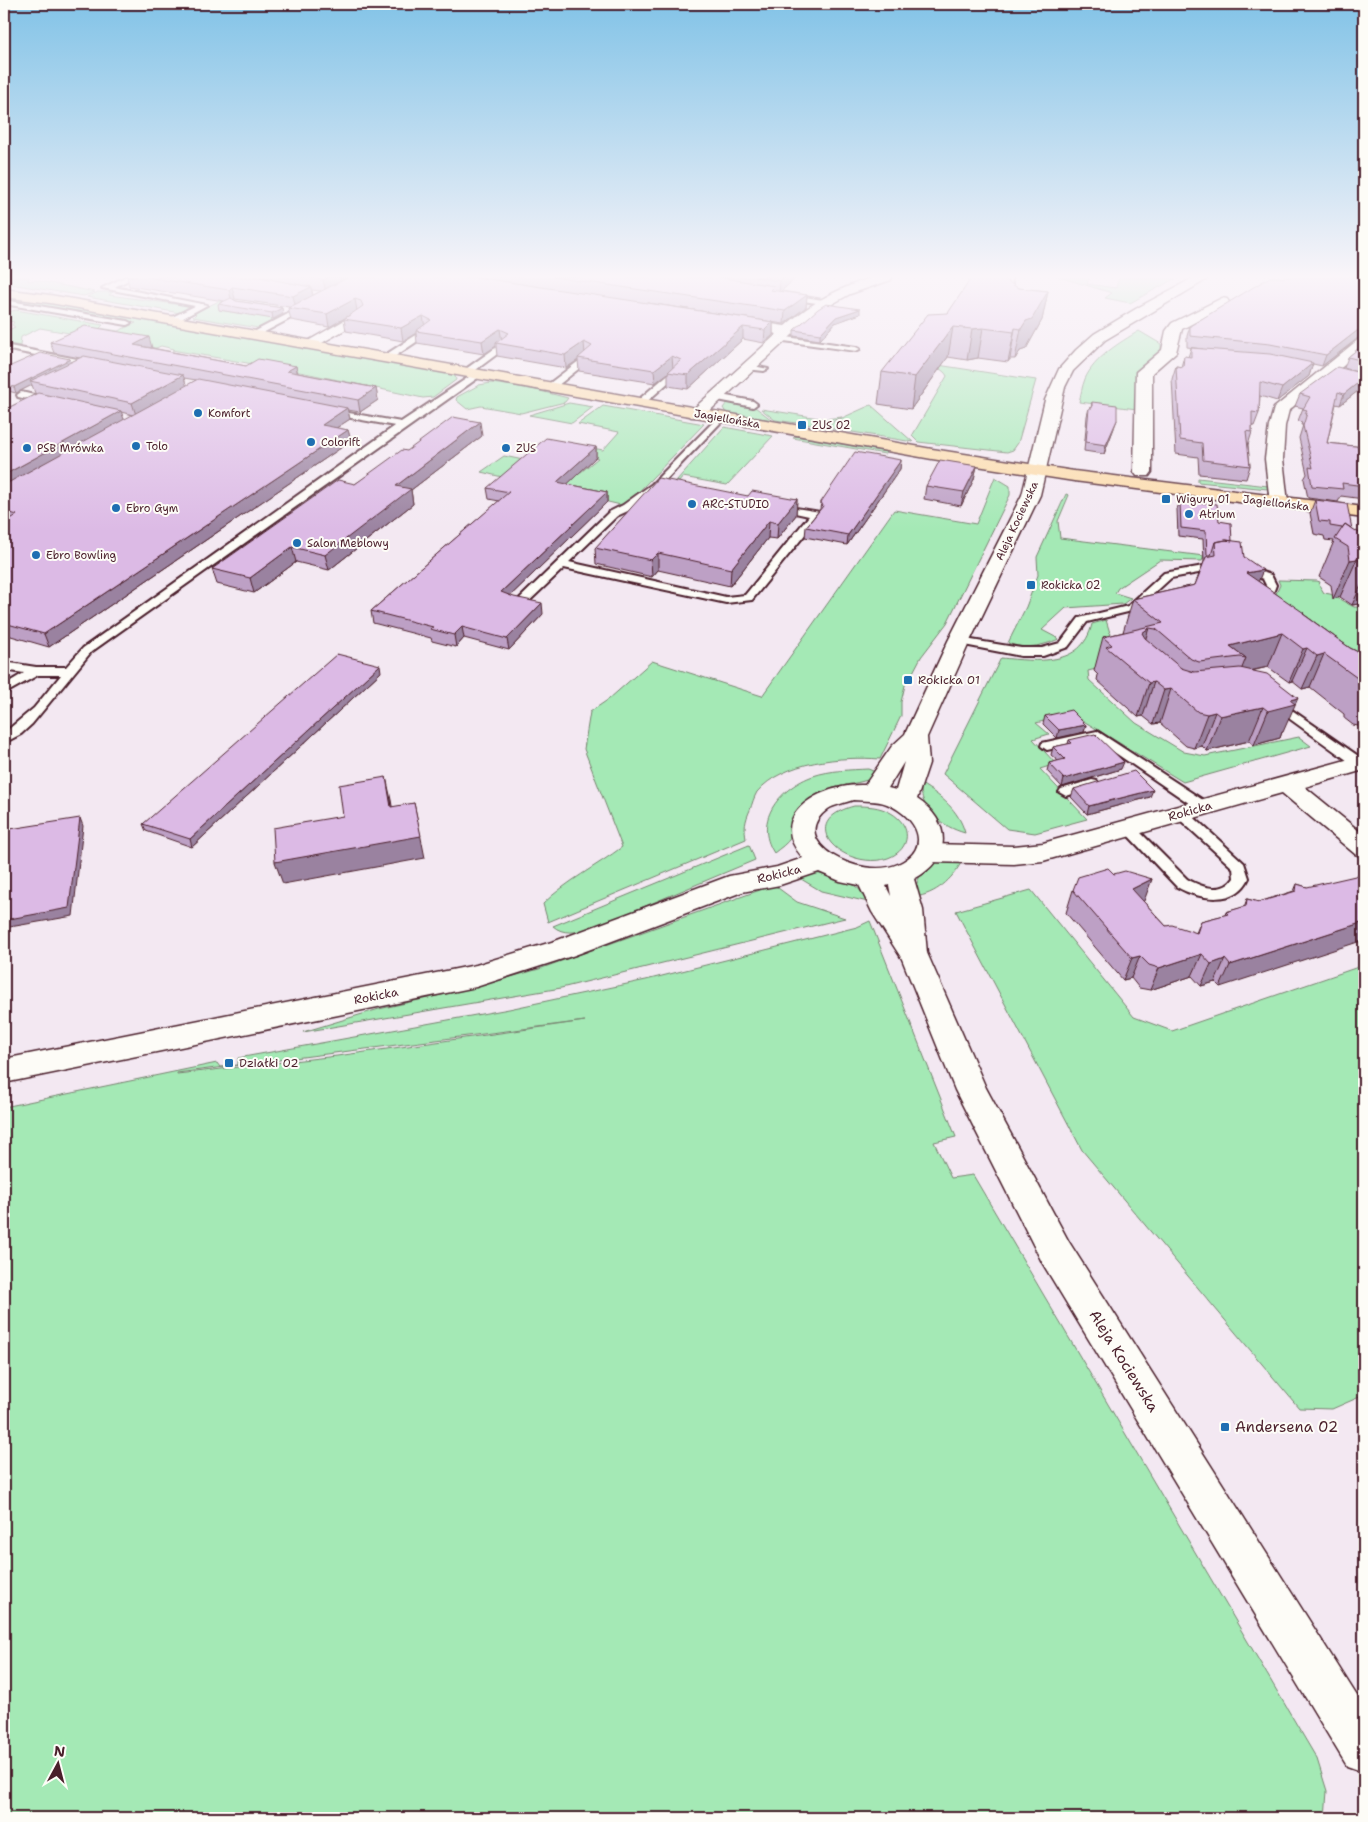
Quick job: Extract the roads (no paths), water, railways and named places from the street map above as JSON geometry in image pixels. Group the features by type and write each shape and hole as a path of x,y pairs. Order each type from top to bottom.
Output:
{"main road":[{"name":"Jagiellońska","path":"407,362 720,418 1040,472 1364,513"}],"street":[{"path":"697,414 754,362"},
{"name":"Aleja Kociewska","path":"872,792 900,751 915,737 959,641 1024,509 1040,472 1054,398 1066,368 1071,362"},
{"path":"1143,472 1142,376 1156,362"},
{"path":"1279,503 1274,459 1277,426 1282,408 1339,362"},
{"path":"1304,370 1346,375"},
{"name":"Aleja Kociewska","path":"903,802 913,777 919,753 915,737"},
{"name":"Rokicka","path":"930,844 1014,855 1043,852 1362,763"},
{"path":"1286,784 1364,848"},
{"path":"852,792 872,792 903,802 917,811 927,822 930,844 922,862 899,874 869,878 843,873 812,853 802,829 806,816 816,804 832,796 852,792"},
{"name":"Rokicka","path":"4,1071 476,976 565,948 738,883 780,876 812,853"},
{"name":"Aleja Kociewska","path":"899,874 909,910 915,957"},
{"name":"Aleja Kociewska","path":"869,878 886,912 915,957 971,1090 1056,1253 1364,1749"}],"lane":[{"path":"82,362 104,366"},
{"path":"4,739 19,728 57,688 68,671 87,650 403,425 486,362"},
{"path":"549,388 583,362"},
{"path":"71,371 87,363"},
{"path":"749,367 764,369"},
{"path":"640,403 675,373"},
{"path":"38,387 21,395 59,403"},
{"path":"716,397 753,404"},
{"path":"316,408 403,425"},
{"path":"519,605 613,514 626,510 657,482 720,418"},
{"path":"657,482 676,486"},
{"path":"562,564 726,600 748,598 816,514 769,504"},
{"path":"959,641 1021,652 1043,652 1064,644 1083,620 1132,608 1168,574 1214,567 1246,570 1267,577 1271,581 1261,617"},
{"path":"4,666 36,671 68,671"},
{"path":"4,690 36,671"},
{"path":"1262,699 1284,709 1362,763"},
{"path":"1047,746 1097,735 1146,768 1193,810 1239,866 1243,874 1242,881 1236,887 1227,891 1211,893 1191,889 1182,883 1129,829"},
{"path":"1132,773 1146,768"},
{"path":"1066,792 1104,781"}],"place":[{"name":"Komfort","path":"198,413"},
{"name":"ZUS 02","path":"802,425"},
{"name":"Colorift","path":"311,442"},
{"name":"Tolo","path":"136,446"},
{"name":"PSB Mrówka","path":"27,448"},
{"name":"ZUS","path":"506,448"},
{"name":"Wigury 01","path":"1166,499"},
{"name":"ARC-STUDIO","path":"692,504"},
{"name":"Ebro Gym","path":"116,508"},
{"name":"Atrium","path":"1189,514"},
{"name":"Salon Meblowy","path":"297,543"},
{"name":"Ebro Bowling","path":"36,555"},
{"name":"Rokicka 02","path":"1031,585"},
{"name":"Rokicka 01","path":"908,680"},
{"name":"Działki 02","path":"229,1063"},
{"name":"Andersena 02","path":"1225,1427"}]}
